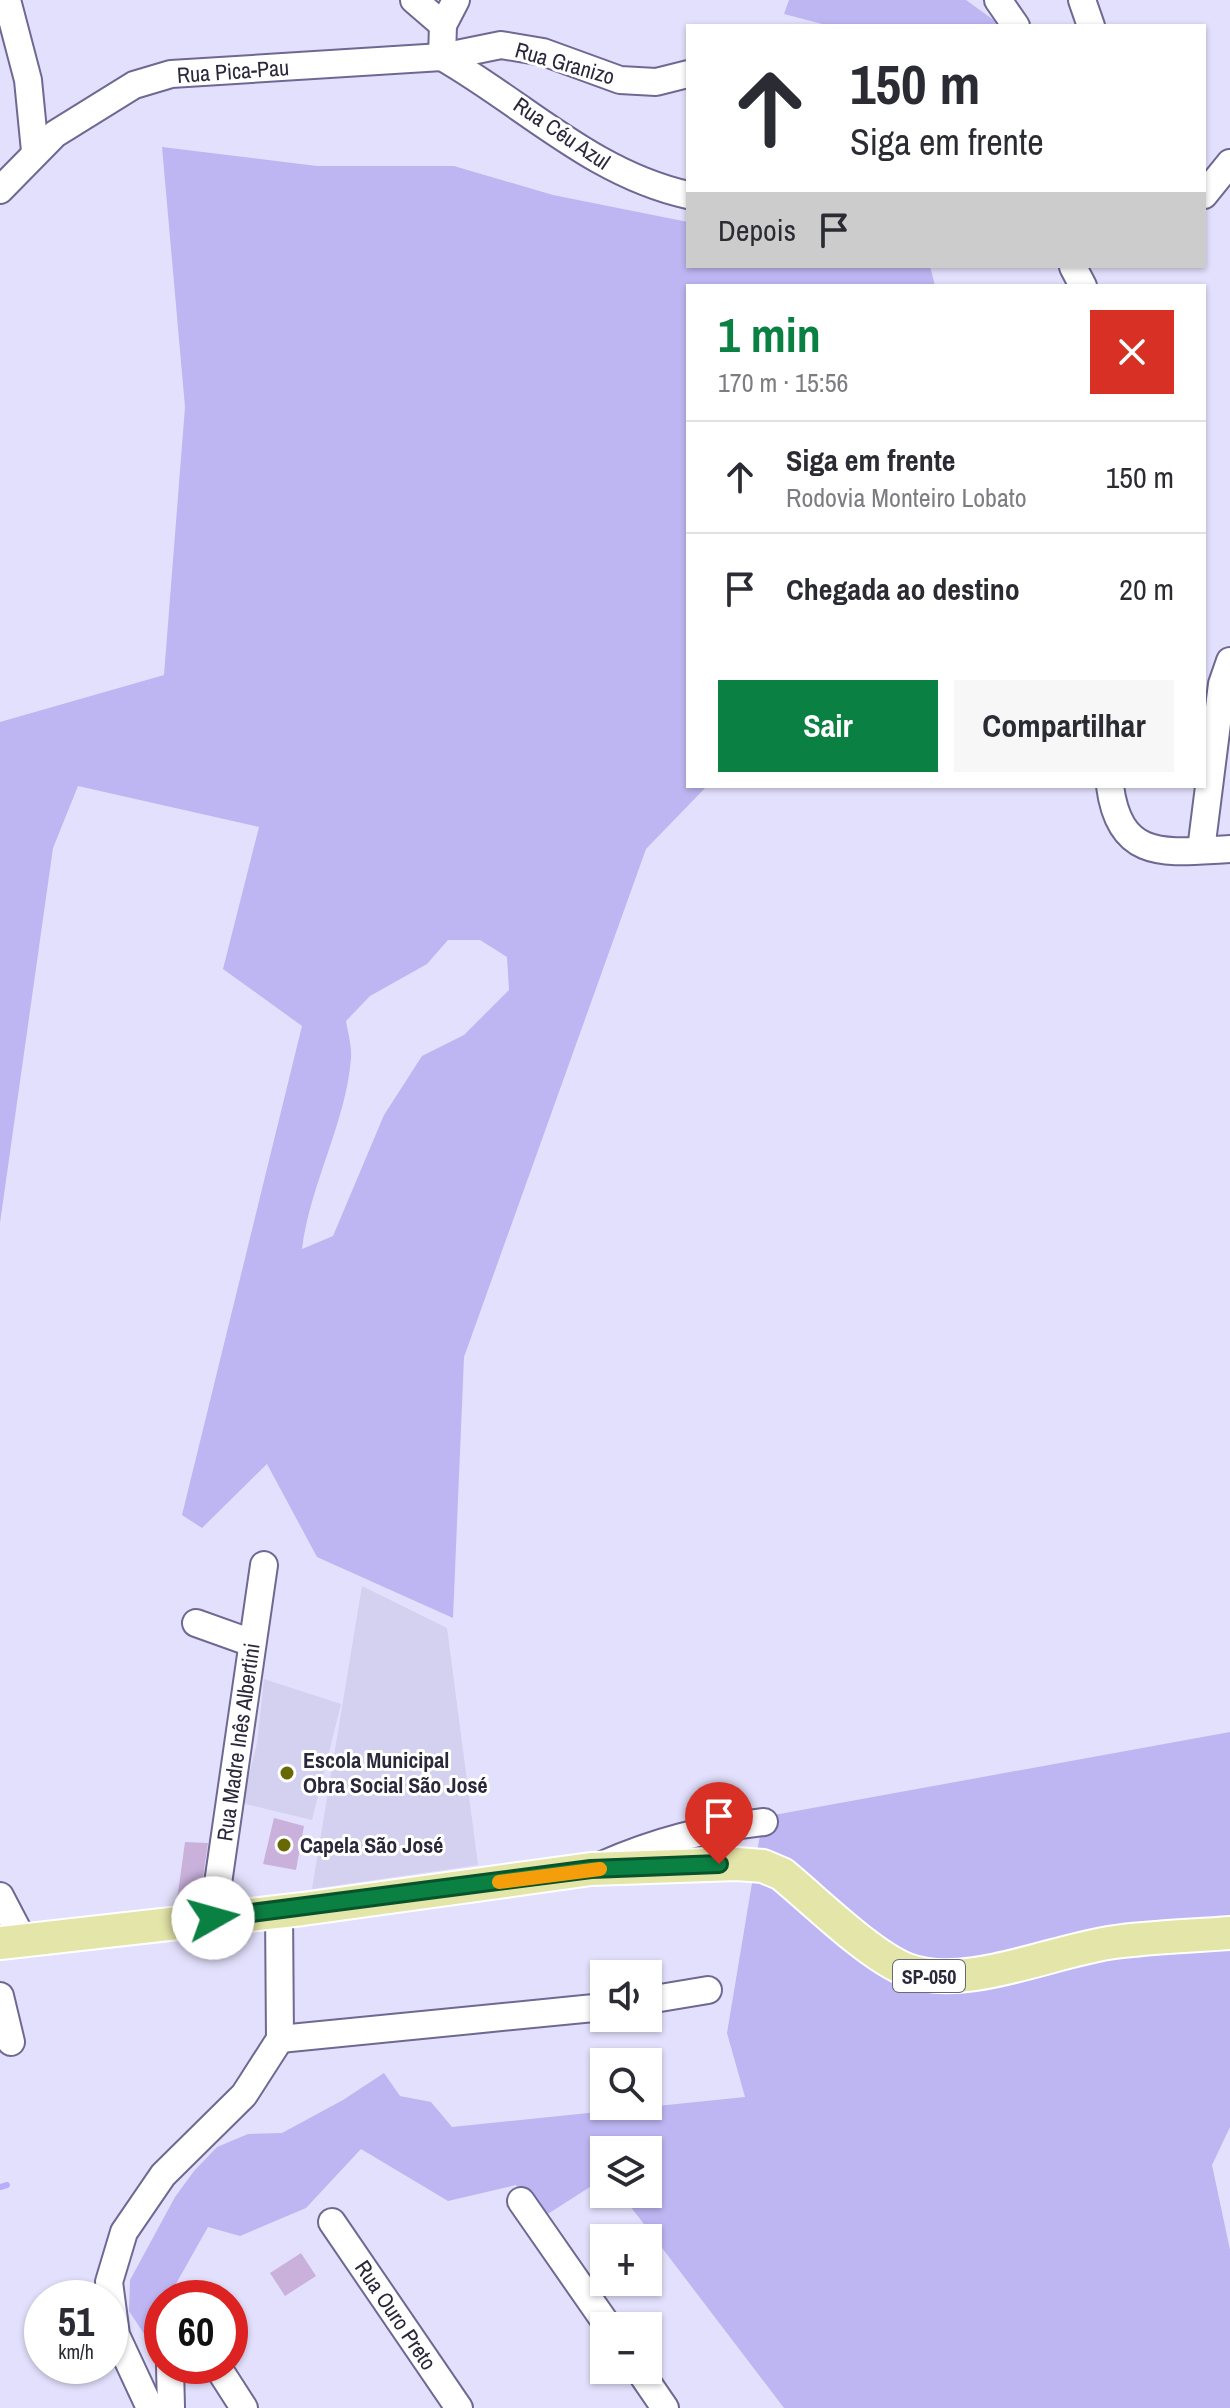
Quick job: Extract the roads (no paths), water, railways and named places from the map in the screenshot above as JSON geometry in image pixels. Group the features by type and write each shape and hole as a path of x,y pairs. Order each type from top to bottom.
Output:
{"main road":[{"name":"SP-050","path":"12,1941 591,1869 660,1866 763,1866 782,1874 883,1956 904,1969 927,1976 976,1972 1114,1942 1230,1933"}],"street":[{"path":"7,0 28,80 35,151"},
{"path":"414,0 443,25"},
{"path":"442,57 443,25 456,0"},
{"path":"998,0 1015,24"},
{"path":"1082,0 1090,24"},
{"name":"Rua Granizo","path":"442,57 501,45 543,52 620,80 656,82 686,74"},
{"name":"Rua Pica-Pau","path":"5,185 55,134 134,85 171,74 442,57"},
{"name":"Rua Céu Azul","path":"442,57 488,83 591,158 651,187 686,195"},
{"path":"1206,193 1230,163"},
{"path":"1201,850 1222,684 1230,661"},
{"path":"1110,788 1113,812 1128,836 1151,851 1230,849"},
{"name":"Rua Madre Inês Albertini","path":"213,1918 264,1565"},
{"path":"196,1623 252,1643"},
{"path":"591,1869 654,1842 720,1827 764,1822"},
{"path":"0,1896 12,1941"},
{"path":"150,2408 116,2335 109,2282 124,2232 163,2175 244,2095 280,2039 279,1910"},
{"path":"662,1998 708,1990"},
{"path":"0,1996 11,2042"},
{"path":"280,2039 590,2008"},
{"path":"521,2201 598,2312"},
{"name":"Rua Ouro Preto","path":"332,2222 459,2408"},
{"path":"170,2384 171,2408"},
{"path":"229,2384 244,2408"},
{"path":"649,2384 665,2408"}],"waterway":[{"path":"0,2187 7,2185"}],"place":[{"name":"Escola Municipal Obra Social São José","path":"287,1773"},
{"name":"Capela São José","path":"284,1845"}]}
